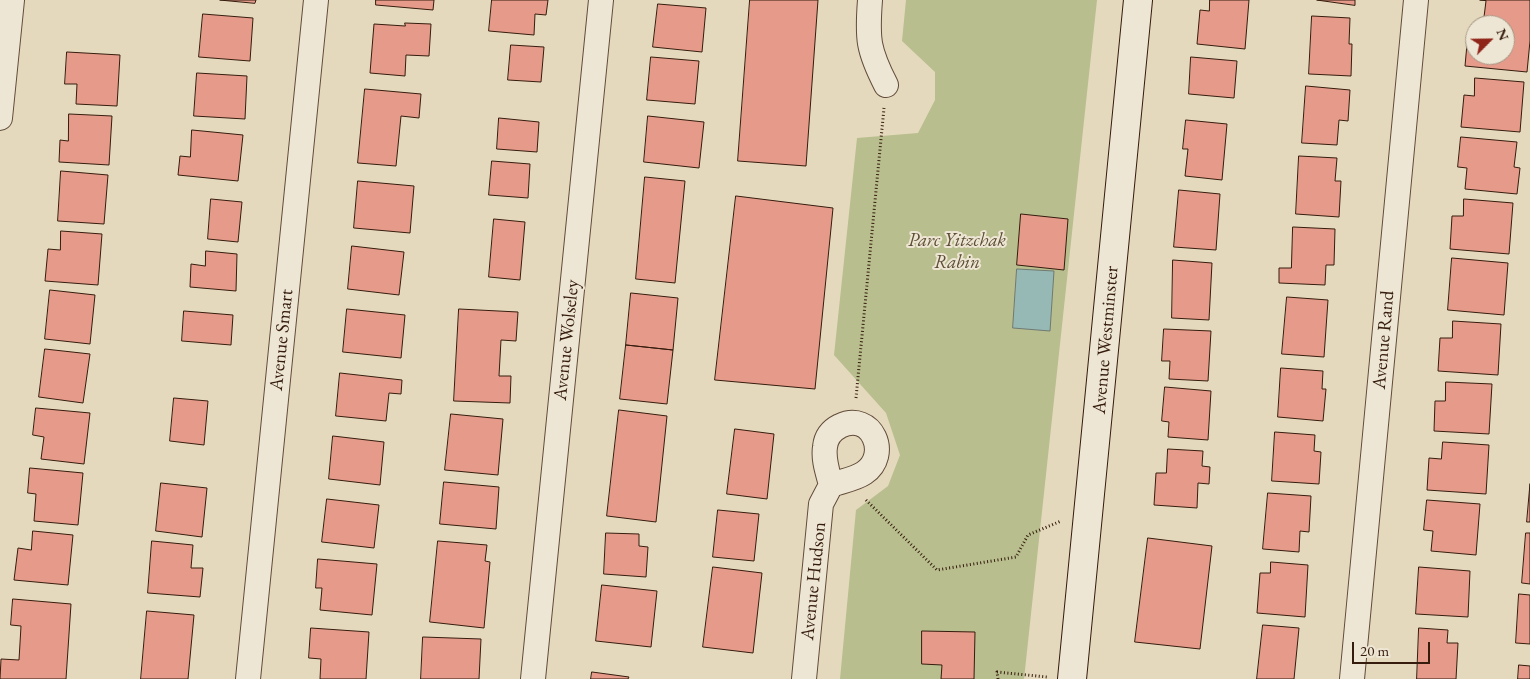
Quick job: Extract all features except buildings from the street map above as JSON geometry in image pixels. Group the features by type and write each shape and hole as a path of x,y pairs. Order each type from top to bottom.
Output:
{"street":[{"path":"0,118 12,0"},
{"name":"Avenue Smart","path":"248,679 316,0"},
{"name":"Avenue Wolseley","path":"533,679 600,0"},
{"path":"870,0 868,39 873,59 886,85"},
{"name":"Avenue Westminster","path":"1060,678 1138,0"},
{"name":"Avenue Rand","path":"1352,679 1416,0"},
{"name":"Avenue Hudson","path":"804,679 821,504 831,485"}],"path":[{"path":"855,407 886,85"},
{"path":"860,494 937,570 1016,557 1028,535 1061,520"},
{"path":"998,679 998,672 1060,678"}],"green space":[{"name":"Parc Yitzchak Rabin","path":"906,0 1097,0 1024,679 840,679 856,510 888,486 900,455 886,413 834,355 857,138 918,133 935,100 935,72 902,41"}],"water":[{"path":"1017,269 1054,271 1050,331 1013,328"}]}
